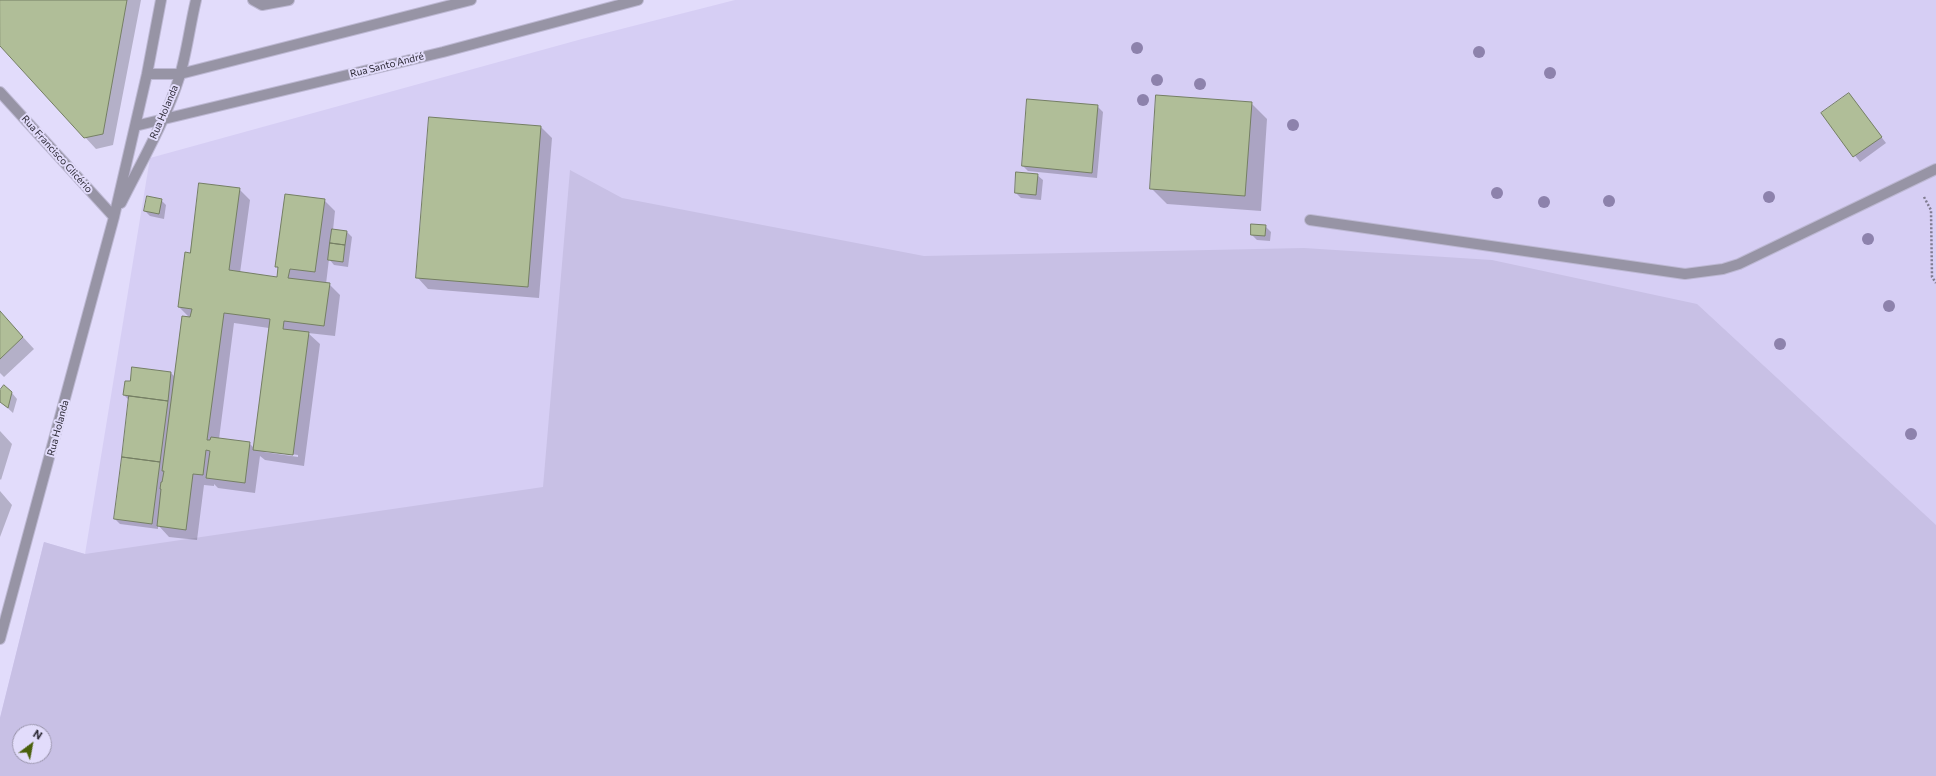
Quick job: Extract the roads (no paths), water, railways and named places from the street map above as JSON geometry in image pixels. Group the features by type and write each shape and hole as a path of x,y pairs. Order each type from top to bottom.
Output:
{"street":[{"name":"Rua Holanda","path":"0,639 3,615 114,217 147,74 161,0"},
{"name":"Rua Holanda","path":"114,217 163,120 180,74 196,0"},
{"path":"252,0 262,5 289,0"},
{"path":"147,74 180,74 471,0"},
{"name":"Rua Santo André","path":"135,126 443,52 638,0"},
{"name":"Rua Francisco Glicério","path":"0,92 114,217"},
{"path":"1310,220 1685,274 1723,269 1739,264 1936,169"}]}
